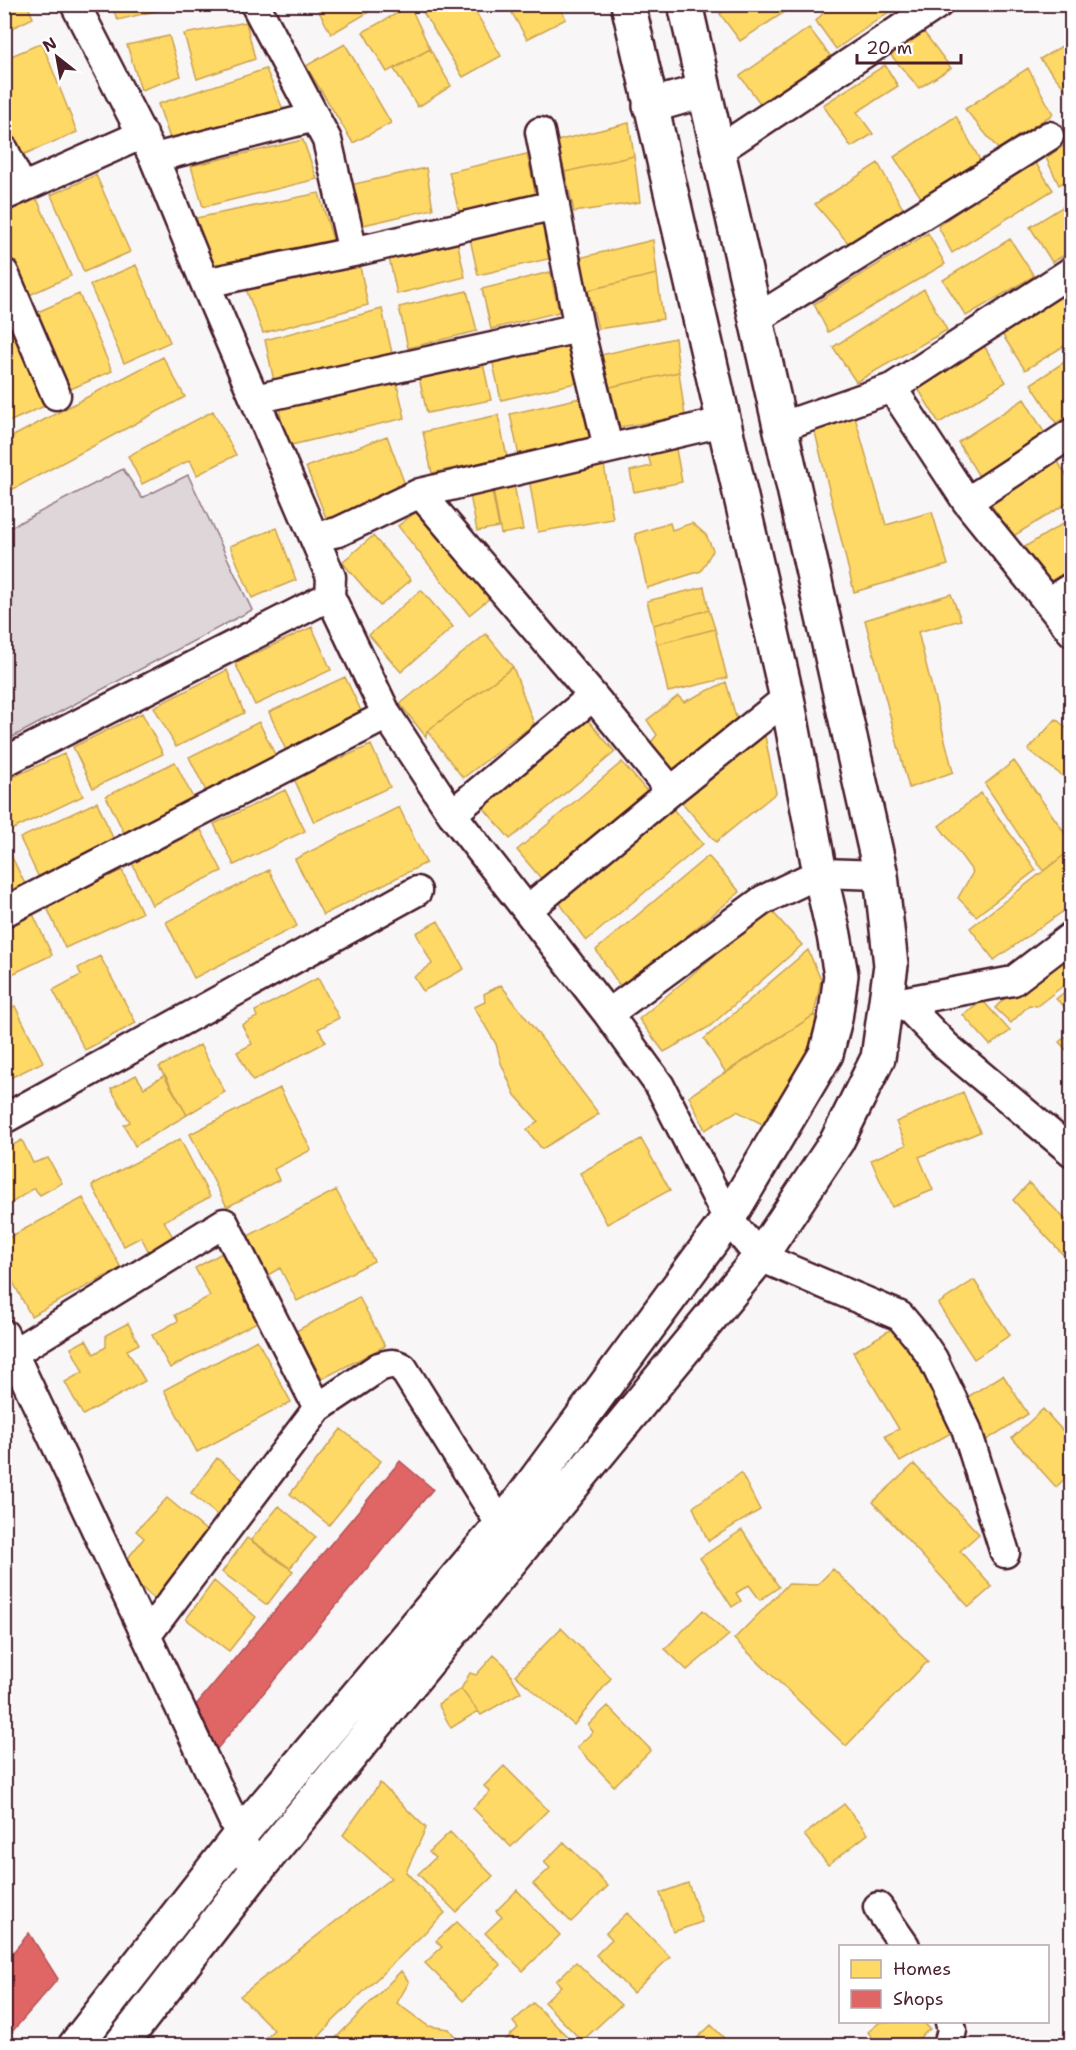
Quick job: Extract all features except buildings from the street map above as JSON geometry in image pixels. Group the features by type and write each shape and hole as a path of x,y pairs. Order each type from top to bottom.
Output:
{"street":[{"path":"75,4 148,146 331,576 330,596 387,715 452,814 608,1014 660,1086 728,1219 760,1257 900,1316 920,1340 933,1359 966,1428 1005,1553"},
{"path":"255,4 327,140 354,252"},
{"path":"77,2045 240,1835 501,1525 728,1219 826,1054 836,1019 841,975 786,698 628,4"},
{"path":"719,150 938,4"},
{"path":"120,2046 255,1872 760,1257 837,1141 878,1058 895,1004 881,875 704,91 693,9"},
{"path":"650,106 704,91"},
{"path":"4,150 13,192 148,146 315,117"},
{"path":"540,132 579,328 608,447"},
{"path":"756,319 1049,136"},
{"path":"205,282 354,252 555,205"},
{"path":"780,428 892,388 1071,271"},
{"path":"4,273 56,395"},
{"path":"255,399 579,328"},
{"path":"892,388 967,502 1060,595 1071,632"},
{"path":"314,537 338,532 420,493 608,447 723,422"},
{"path":"967,502 1071,433"},
{"path":"420,493 671,791"},
{"path":"4,762 330,596"},
{"path":"452,814 593,696"},
{"path":"527,910 786,698"},
{"path":"4,912 387,715"},
{"path":"608,1014 763,900 820,873 881,875"},
{"path":"4,1119 417,891"},
{"path":"895,1004 1013,981 1071,936"},
{"path":"895,1004 1071,1152"},
{"path":"255,1872 240,1835 146,1636 7,1349 224,1223 318,1408"},
{"path":"146,1636 318,1408 379,1367 397,1364 403,1368 501,1525"},
{"path":"878,1907 904,1945"},
{"path":"948,2046 950,2023"}],"shaded area":[{"path":"123,469 142,498 188,475 252,610 5,741 5,530"}]}
